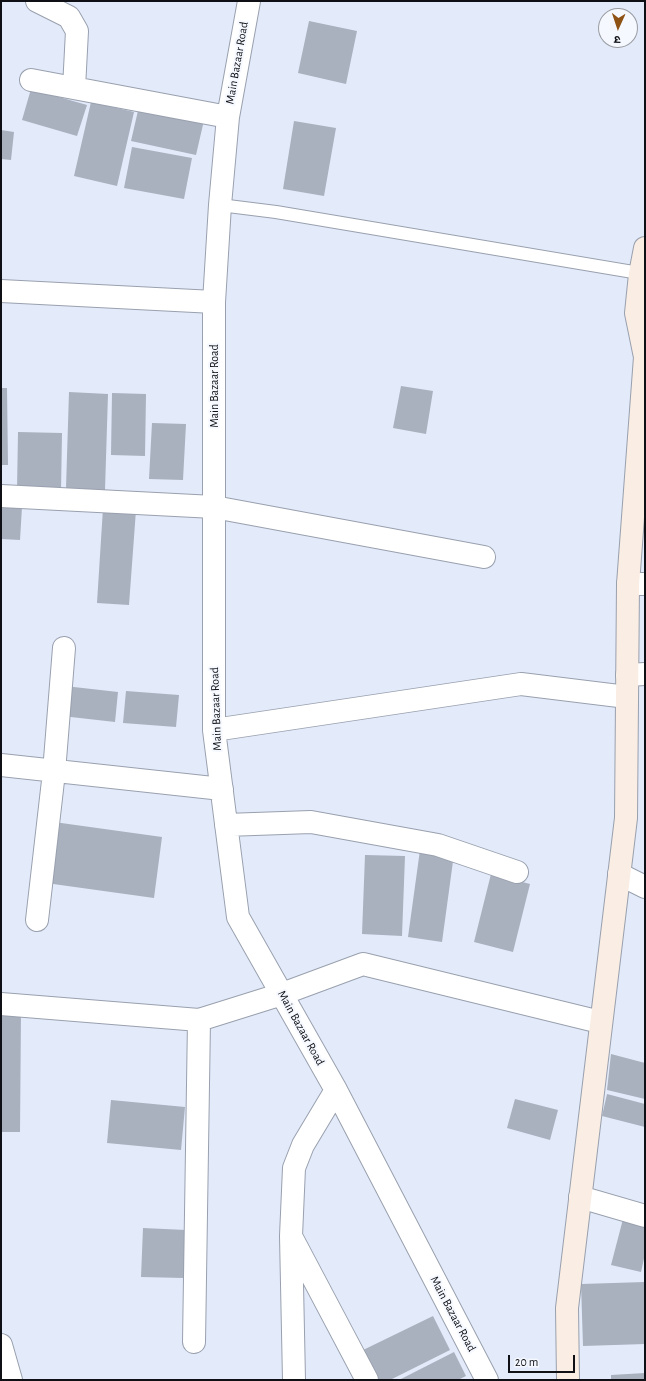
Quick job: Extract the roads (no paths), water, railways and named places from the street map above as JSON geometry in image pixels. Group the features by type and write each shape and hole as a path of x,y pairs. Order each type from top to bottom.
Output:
{"street":[{"path":"37,1 69,17 77,31 74,88"},
{"name":"Main Bazaar Road","path":"249,1 228,117 220,205 214,302 214,730 238,916 336,1090 487,1380"},
{"path":"31,80 228,117"},
{"path":"568,1380 566,1308 626,818 627,697 636,674 636,584 645,357 636,312 645,248"},
{"path":"1,291 214,302"},
{"path":"1,496 214,507 484,557"},
{"path":"37,920 54,772 64,648"},
{"path":"214,730 521,684 627,697"},
{"path":"1,765 54,772 222,789"},
{"path":"226,825 311,822 438,845 517,872"},
{"path":"619,874 645,887"},
{"path":"1,1004 199,1020 282,994 363,964 600,1022"},
{"path":"194,1342 199,1020"},
{"path":"294,1380 291,1236 294,1168 303,1145 336,1090"},
{"path":"580,1197 645,1216"},
{"path":"291,1236 367,1380"},
{"path":"1,1345 12,1380"}],"lane":[{"path":"220,205 276,212 642,274"}]}
